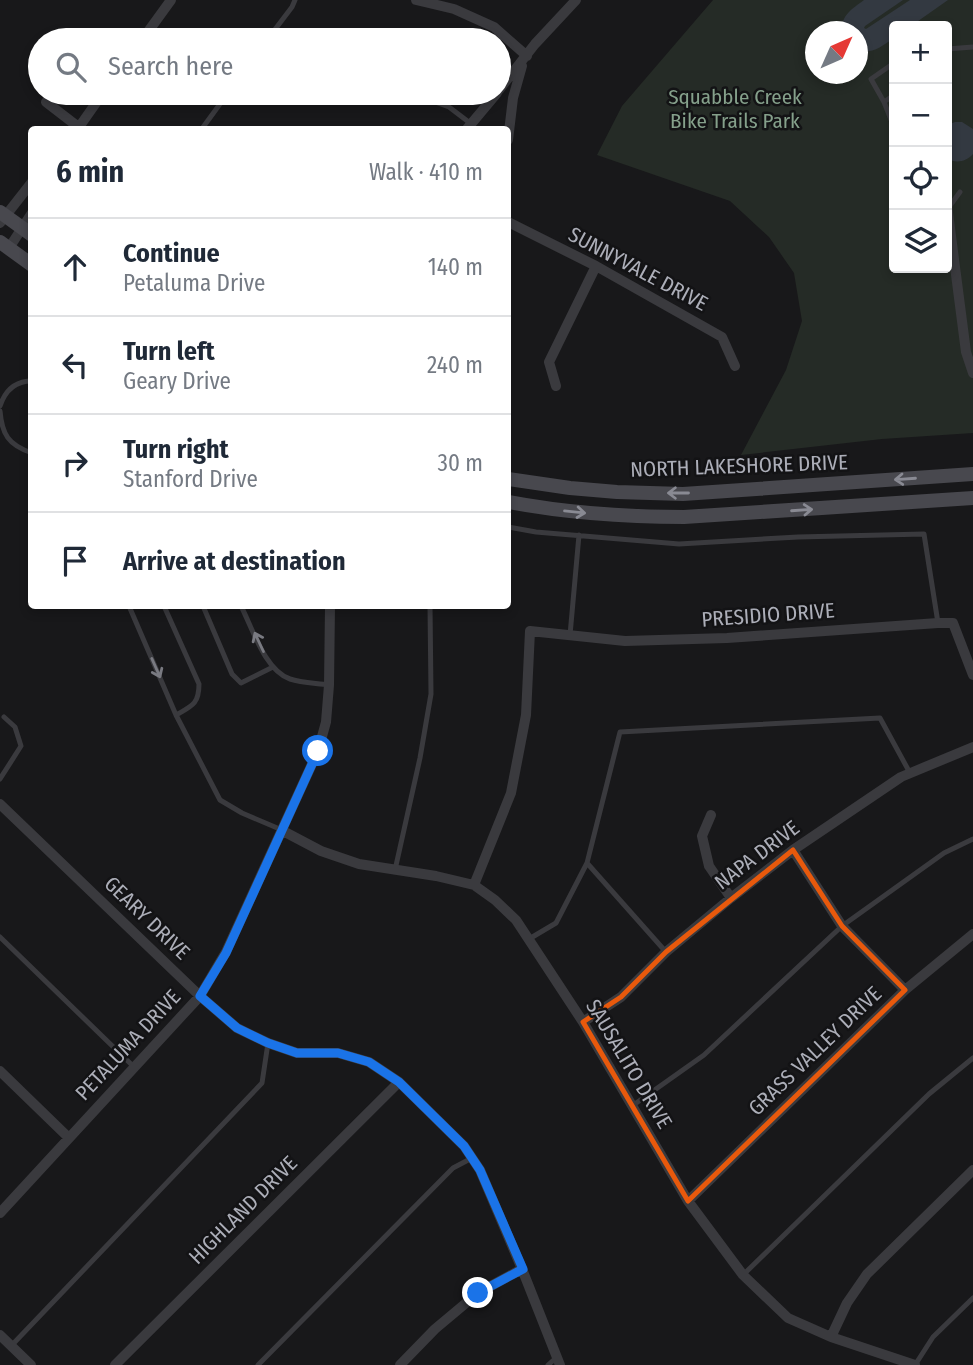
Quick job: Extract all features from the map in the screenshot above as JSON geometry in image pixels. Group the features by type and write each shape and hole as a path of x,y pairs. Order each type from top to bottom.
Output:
{"main road":[{"path":"2,217 27,231"},
{"path":"4,245 28,262"},
{"name":"NORTH LAKESHORE DRIVE","path":"511,479 570,488 682,494 973,474"},
{"path":"511,502 583,513 684,517 973,498"}],"street":[{"path":"151,28 172,0"},
{"path":"416,0 455,4 495,28"},
{"path":"511,75 576,0"},
{"path":"511,42 527,56"},
{"path":"510,126 513,98 527,56"},
{"path":"50,105 75,126"},
{"path":"81,126 95,105"},
{"path":"468,126 486,105"},
{"path":"2,217 28,187"},
{"path":"947,210 966,352 972,367"},
{"name":"SUNNYVALE DRIVE","path":"511,224 596,266 722,337 734,366"},
{"path":"4,245 27,231"},
{"path":"556,386 549,362 596,266"},
{"name":"PETALUMA DRIVE","path":"1,1208 200,996 226,953 318,751 326,722 330,609"},
{"path":"938,623 953,623 973,675"},
{"name":"PRESIDIO DRIVE","path":"474,885 511,793 526,715 530,631 625,641 727,638 938,623"},
{"name":"NAPA DRIVE","path":"583,1022 621,997 666,951 793,850 901,777 973,747"},
{"name":"GEARY DRIVE","path":"0,804 200,996 237,1028 297,1053 338,1053 369,1062 399,1082 464,1146 480,1170 523,1269 558,1361"},
{"path":"711,815 702,836 709,866 731,898"},
{"name":"SAUSALITO DRIVE","path":"283,831 321,851 359,864 474,885 495,900 516,920 529,939 583,1022 688,1200 743,1275 788,1318 831,1337 915,1365"},
{"path":"793,850 842,926 905,990"},
{"name":"GRASS VALLEY DRIVE","path":"688,1200 905,990 973,934"},
{"path":"0,1071 69,1138"},
{"name":"HIGHLAND DRIVE","path":"115,1365 399,1082"},
{"path":"831,1337 847,1303 867,1275 973,1170"},
{"path":"400,1365 435,1329 478,1293 523,1269"},
{"path":"0,1335 28,1364"}],"lane":[{"path":"276,28 295,0"},
{"path":"952,49 973,47"},
{"path":"889,66 871,79 889,114"},
{"path":"884,102 889,98"},
{"path":"204,126 219,105"},
{"path":"443,105 468,126"},
{"path":"952,201 960,192"},
{"path":"28,381 22,381 9,389 0,408 1,425 8,439 28,452"},
{"path":"511,527 679,544 798,537 925,534 938,623"},
{"path":"570,635 579,535"},
{"path":"130,609 176,715 220,800 283,831"},
{"path":"165,609 199,684 199,695 193,706 176,715"},
{"path":"204,609 233,674 241,683 273,667"},
{"path":"242,609 273,667 288,678 329,685"},
{"path":"395,870 431,694 430,609"},
{"path":"0,779 21,746 15,727 4,717"},
{"path":"529,939 556,923 587,863 621,733 880,718 910,773"},
{"path":"632,1106 704,1055 842,926 944,853 973,839"},
{"path":"587,863 666,951"},
{"path":"0,937 134,1067"},
{"path":"11,1346 262,1083 268,1043"},
{"path":"743,1275 929,1094 973,1058"},
{"path":"258,1365 453,1168 472,1158"},
{"path":"915,1365 933,1337 973,1298"},
{"path":"548,1365 558,1361"}],"highlighted area":[{"path":"793,850 842,926 905,990 688,1201 583,1022 621,997 666,952"}],"green space":[{"name":"Squabble Creek Bike Trails Park","path":"713,0 973,0 973,433 882,439 741,455 786,370 802,321 794,273 769,237 730,201 597,155 622,106"}],"shaded area":[{"path":"864,0 903,0 868,24 868,21 844,21"},
{"path":"910,0 948,0 918,21 889,21 889,41 868,51 868,28"},
{"path":"962,122 973,129 973,154 967,159 952,160 952,123"}],"route":[{"path":"318,751 226,953 200,996 237,1028 268,1043 297,1053 338,1053 369,1062 399,1082 464,1146 480,1170 523,1269 478,1293"}]}
